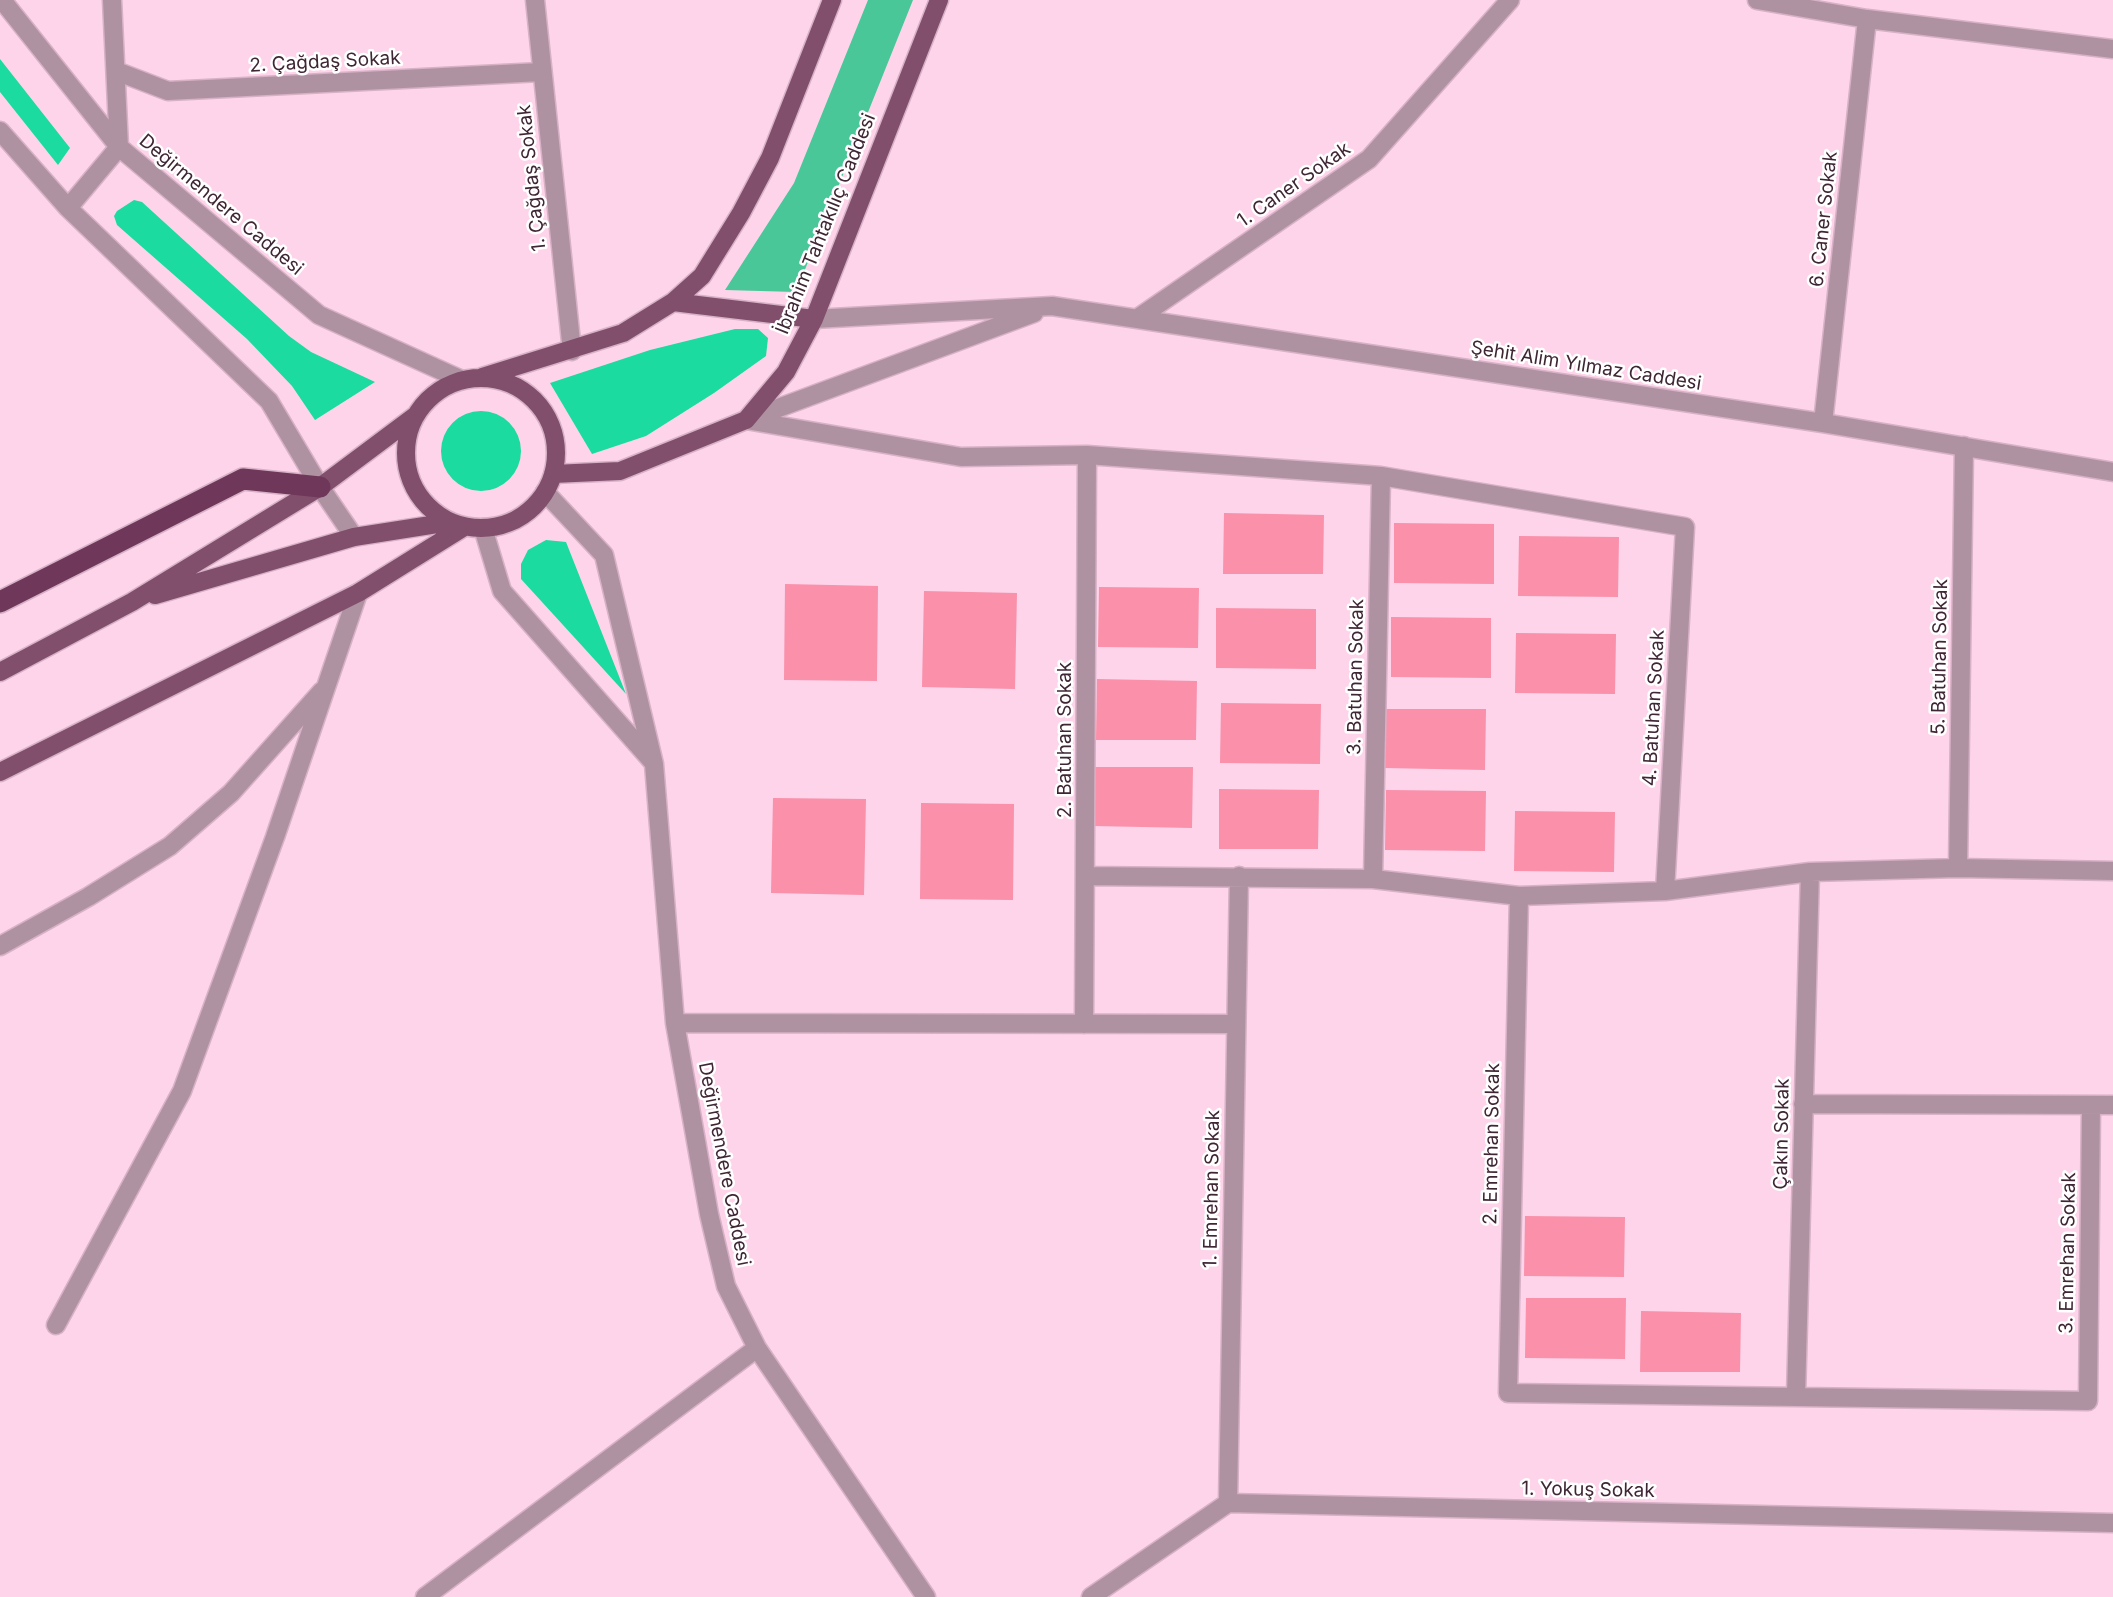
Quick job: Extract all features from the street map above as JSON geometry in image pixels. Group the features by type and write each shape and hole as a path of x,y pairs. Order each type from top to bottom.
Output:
{"highway":[{"path":"0,602 243,479 320,487"}],"main road":[{"path":"457,524 436,514 423,502 413,486 405,451 415,416 427,400 443,387 572,351 623,333 673,302 702,276 741,213 770,158 832,0"},
{"name":"İbrahim Tahtakılıç Caddesi","path":"553,474 620,471 746,420 786,372 814,319 939,0"},
{"path":"673,302 814,319"},
{"path":"132,602 354,537 457,524 483,528 502,526 519,518 534,506 545,492 553,474 556,454 553,435 547,416 519,388 482,377"},
{"path":"0,672 132,602 320,487 415,416"},
{"path":"0,772 358,593 457,524"}],"street":[{"name":"Değirmendere Caddesi","path":"2,0 119,147 319,315 462,380"},
{"path":"68,208 119,147 112,0"},
{"name":"1. Çağdaş Sokak","path":"535,0 572,351"},
{"name":"1. Caner Sokak","path":"1138,318 1369,159 1510,0"},
{"path":"1757,0 1867,19 2113,49"},
{"name":"6. Caner Sokak","path":"1823,423 1867,19"},
{"name":"2. Çağdaş Sokak","path":"116,71 168,91 541,72"},
{"path":"0,131 68,208 269,401 320,487 354,537"},
{"path":"746,420 1052,306"},
{"name":"Şehit Alim Yılmaz Caddesi","path":"814,319 1052,306 1823,423 2113,472"},
{"path":"746,420 961,457 1087,455 1381,477"},
{"name":"5. Batuhan Sokak","path":"1958,868 1964,446"},
{"name":"2. Batuhan Sokak","path":"1084,1024 1087,455"},
{"name":"4. Batuhan Sokak","path":"1381,477 1685,527 1665,891"},
{"name":"3. Batuhan Sokak","path":"1373,879 1381,477"},
{"name":"Değirmendere Caddesi","path":"545,492 604,555 654,764 676,1023 709,1214 726,1286 757,1348 926,1597"},
{"path":"483,528 502,591 654,764"},
{"path":"56,1325 182,1091 275,837 358,593"},
{"path":"0,946 88,897 170,846 231,793 326,685"},
{"path":"1086,876 1373,879 1519,896 1665,891 1810,872 1958,868 2113,871"},
{"name":"Çakın Sokak","path":"1796,1396 1810,872"},
{"name":"1. Emrehan Sokak","path":"1228,1503 1239,876"},
{"name":"2. Emrehan Sokak","path":"1519,896 1508,1393 1796,1396"},
{"path":"676,1023 1236,1024"},
{"path":"1803,1104 2113,1105"},
{"name":"3. Emrehan Sokak","path":"1796,1396 2088,1401 2091,1105"},
{"path":"425,1597 757,1348"},
{"path":"1091,1597 1228,1503"},
{"name":"1. Yokuş Sokak","path":"1228,1503 2113,1523"}],"green space":[{"path":"868,0 913,0 796,292 725,290 794,183"},
{"path":"0,59 70,148 58,165 0,92"},
{"path":"134,200 142,202 289,336 311,352 375,382 315,420 292,386 247,339 117,225 114,216 117,211"},
{"path":"735,329 758,329 768,338 766,356 646,436 592,454 550,383 650,350"},
{"path":"473,411 489,411 510,422 521,443 521,459 510,480 489,491 473,491 459,485 447,473 441,459 441,443 447,429 459,417"},
{"path":"546,540 566,542 626,694 521,579 521,564 528,550"}],"building":[{"path":"1224,513 1324,515 1323,574 1223,574"},
{"path":"1394,523 1494,524 1494,584 1394,583"},
{"path":"1519,536 1619,537 1618,597 1518,596"},
{"path":"785,584 878,586 877,681 784,680"},
{"path":"1099,587 1199,588 1198,648 1098,647"},
{"path":"924,591 1017,593 1015,689 922,687"},
{"path":"1216,608 1316,609 1316,669 1216,668"},
{"path":"1391,617 1491,618 1491,678 1391,677"},
{"path":"1516,633 1616,634 1615,694 1515,693"},
{"path":"1097,679 1197,681 1196,740 1096,740"},
{"path":"1221,703 1321,704 1320,764 1220,763"},
{"path":"1386,709 1486,709 1485,770 1385,768"},
{"path":"1093,767 1193,767 1192,828 1093,826"},
{"path":"1219,789 1319,790 1318,849 1219,849"},
{"path":"1386,790 1486,791 1485,851 1385,850"},
{"path":"773,798 866,799 864,895 771,893"},
{"path":"921,803 1014,804 1013,900 920,899"},
{"path":"1515,811 1615,812 1614,872 1514,871"},
{"path":"1525,1216 1625,1217 1624,1277 1524,1276"},
{"path":"1526,1298 1626,1298 1625,1359 1525,1358"},
{"path":"1641,1311 1741,1313 1740,1372 1640,1372"}]}
